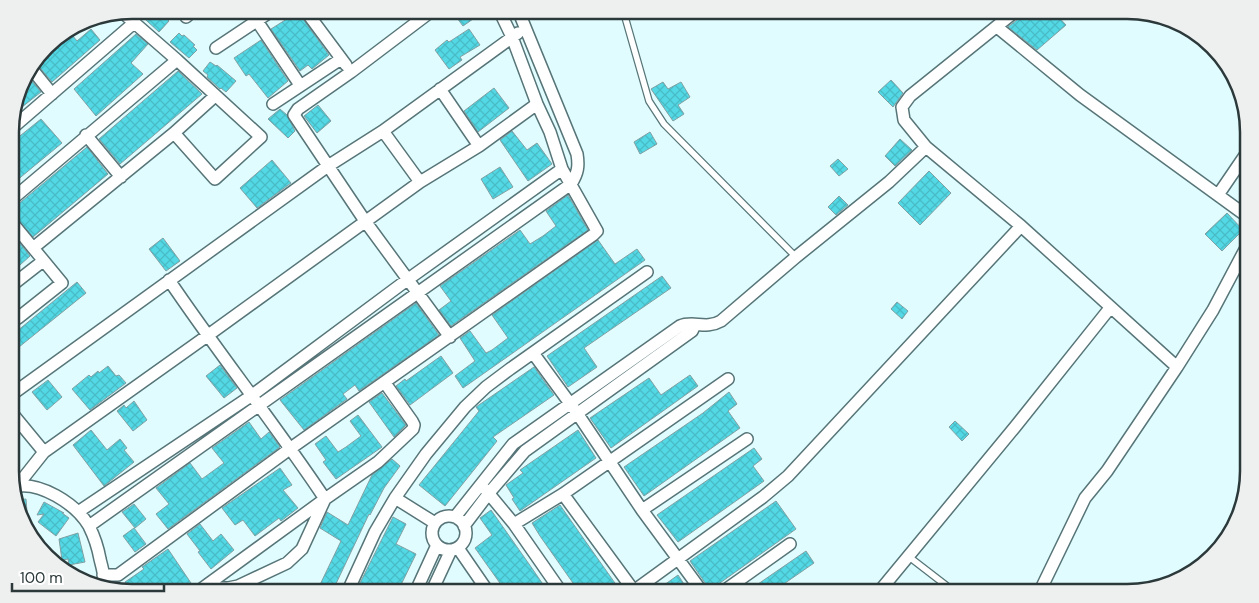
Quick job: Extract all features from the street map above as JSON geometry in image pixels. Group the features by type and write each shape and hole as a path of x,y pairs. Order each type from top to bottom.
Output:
{"street":[{"path":"130,19 261,137 215,179 174,133"},
{"path":"216,48 260,19"},
{"path":"312,19 351,72"},
{"path":"106,581 118,575 291,448 450,337 596,231 562,169 550,132 504,19"},
{"path":"89,526 571,184 579,166 577,154 521,19"},
{"path":"1006,19 910,96 902,106 904,120 926,147 1021,226 1177,367"},
{"path":"419,20 351,72 298,109 294,115 365,221 450,337"},
{"path":"257,21 300,85"},
{"path":"19,122 134,22"},
{"path":"997,27 1080,95 1240,211"},
{"path":"19,389 328,166 383,131 512,36 525,29"},
{"path":"273,104 341,59"},
{"path":"19,193 86,135 178,60"},
{"path":"35,73 52,94"},
{"path":"440,89 479,146"},
{"path":"33,248 174,133 215,96"},
{"path":"20,480 44,452 420,182 479,146 537,104"},
{"path":"383,131 420,182"},
{"path":"86,135 121,177"},
{"path":"455,517 514,444 671,331 686,323 713,326 721,321 889,182 926,147"},
{"path":"1218,196 1240,163"},
{"path":"78,512 251,396 407,280 562,169"},
{"path":"644,584 763,497 788,476 1021,226"},
{"path":"19,231 62,282 19,317"},
{"path":"1042,584 1084,498 1107,471 1177,367 1213,310 1240,259"},
{"path":"19,280 43,260"},
{"path":"352,584 375,532 394,498 464,407 486,387 648,272"},
{"path":"169,280 207,336 291,448 324,499"},
{"path":"885,584 1110,308"},
{"path":"464,526 525,451 692,331 695,325"},
{"path":"533,353 577,413 642,510 697,584"},
{"path":"514,524 563,494 728,379"},
{"path":"208,584 378,462 413,428 412,421 385,383"},
{"path":"19,422 44,452"},
{"path":"642,510 747,440"},
{"path":"480,484 514,524 556,584"},
{"path":"20,488 39,489 60,498 78,512 89,526 98,550 104,580"},
{"path":"563,494 627,584"},
{"path":"394,498 435,523"},
{"path":"240,584 287,563 302,549 324,499"},
{"path":"436,584 454,549 465,538 464,526 460,521 455,517 444,517 435,523 432,530 433,538 437,545 444,550 454,549"},
{"path":"734,584 790,544"},
{"path":"419,584 437,545"},
{"path":"454,549 482,584"}],"lane":[{"path":"626,19 649,101 664,124 796,257"},
{"path":"908,556 944,584"}],"building":[{"path":"145,19 167,19 169,21 159,32"},
{"path":"287,19 303,19 329,55 312,69 308,65 300,71 271,29"},
{"path":"458,19 473,19 463,26"},
{"path":"1018,19 1060,19 1066,25 1037,50 1008,27"},
{"path":"91,29 100,40 52,82 39,67 57,47 69,38 73,36 77,41"},
{"path":"469,29 480,45 460,57 462,60 449,69 435,50 447,40 449,42"},
{"path":"179,33 195,45 193,46 197,50 189,58 170,42"},
{"path":"136,34 148,44 131,63 143,74 96,116 74,89"},
{"path":"261,40 288,81 268,98 249,74 246,76 234,58"},
{"path":"210,62 217,65 236,81 226,92 220,89 203,71"},
{"path":"178,71 202,94 120,164 99,139"},
{"path":"31,80 41,92 22,107"},
{"path":"891,80 903,93 893,107 878,92"},
{"path":"663,82 668,89 681,82 690,97 678,105 684,114 673,121 651,89"},
{"path":"494,88 509,108 478,132 464,111"},
{"path":"318,105 331,121 317,133 304,116"},
{"path":"280,109 287,115 295,131 288,138 268,119"},
{"path":"41,119 62,143 19,179 19,137"},
{"path":"512,131 527,150 537,143 552,164 528,181 500,140"},
{"path":"650,132 657,144 640,154 634,142"},
{"path":"900,139 912,150 895,166 885,156"},
{"path":"87,147 108,174 33,237 19,221 19,204"},
{"path":"838,159 848,169 839,176 830,166"},
{"path":"272,160 291,183 257,208 240,188"},
{"path":"500,167 513,187 493,199 481,179"},
{"path":"929,171 951,193 920,225 898,203"},
{"path":"568,195 588,230 451,326 439,310 451,301 440,286 520,230 530,244 543,236 556,226 546,211"},
{"path":"839,196 848,205 836,215 828,207"},
{"path":"1227,213 1240,227 1240,233 1222,251 1205,234"},
{"path":"163,238 180,261 166,271 149,249"},
{"path":"598,240 615,264 637,249 645,260 463,388 455,376 475,361 460,338 470,331 486,353 492,350 508,338 492,315"},
{"path":"19,242 30,256 19,266"},
{"path":"662,276 671,288 584,348 597,367 568,387 547,356"},
{"path":"77,282 86,293 19,347 19,329"},
{"path":"897,302 908,311 902,319 891,309"},
{"path":"416,303 439,335 359,391 355,385 343,394 347,399 304,430 280,400"},
{"path":"441,356 453,373 410,405 396,386"},
{"path":"220,365 237,388 224,398 206,376"},
{"path":"108,366 116,376 119,375 126,383 90,410 72,389 89,375 91,377"},
{"path":"534,367 554,395 493,437 497,441 445,506 419,485 479,411 476,407"},
{"path":"690,375 698,386 611,448 590,418 649,378 661,395"},
{"path":"48,380 62,397 47,410 32,392"},
{"path":"729,392 737,404 728,411 740,428 644,496 624,467 703,413"},
{"path":"382,393 406,425 394,437 369,402"},
{"path":"134,401 147,420 133,431 117,411 124,405 126,408"},
{"path":"358,415 382,447 336,479 323,462 326,460 315,444 326,436 338,452 346,447 361,436 350,421"},
{"path":"955,421 969,434 962,441 949,427"},
{"path":"249,422 261,439 269,432 280,447 168,529 156,514 169,504 156,488 190,463 202,479 224,463 212,448"},
{"path":"91,430 107,450 120,439 127,448 124,450 134,462 104,486 73,445"},
{"path":"578,430 596,458 520,511 506,485 523,473 520,470"},
{"path":"754,448 762,459 753,466 764,481 678,542 657,515"},
{"path":"392,459 400,466 384,488 369,514 336,584 320,584 341,541 320,528 327,512 348,525 372,475"},
{"path":"280,468 292,485 283,490 298,508 281,521 279,518 255,536 243,520 235,525 222,508"},
{"path":"23,499 26,499 27,514 27,514"},
{"path":"776,501 796,529 718,584 706,584 690,561"},
{"path":"44,502 64,513 62,513 69,518 56,536 38,522 44,514 37,515"},
{"path":"134,504 146,519 135,528 122,512"},
{"path":"560,505 616,584 574,584 532,523"},
{"path":"491,510 543,584 501,584 475,548 492,535 480,518"},
{"path":"393,517 406,524 396,544 416,554 401,584 360,584"},
{"path":"200,524 213,541 221,534 234,550 211,569 187,534"},
{"path":"134,528 146,544 135,552 123,536"},
{"path":"78,533 85,562 69,565 68,559 62,560 59,539"},
{"path":"168,549 192,584 126,584 125,582 144,569 142,567"},
{"path":"806,551 814,563 784,584 758,584"},
{"path":"678,575 684,584 666,584"}]}
